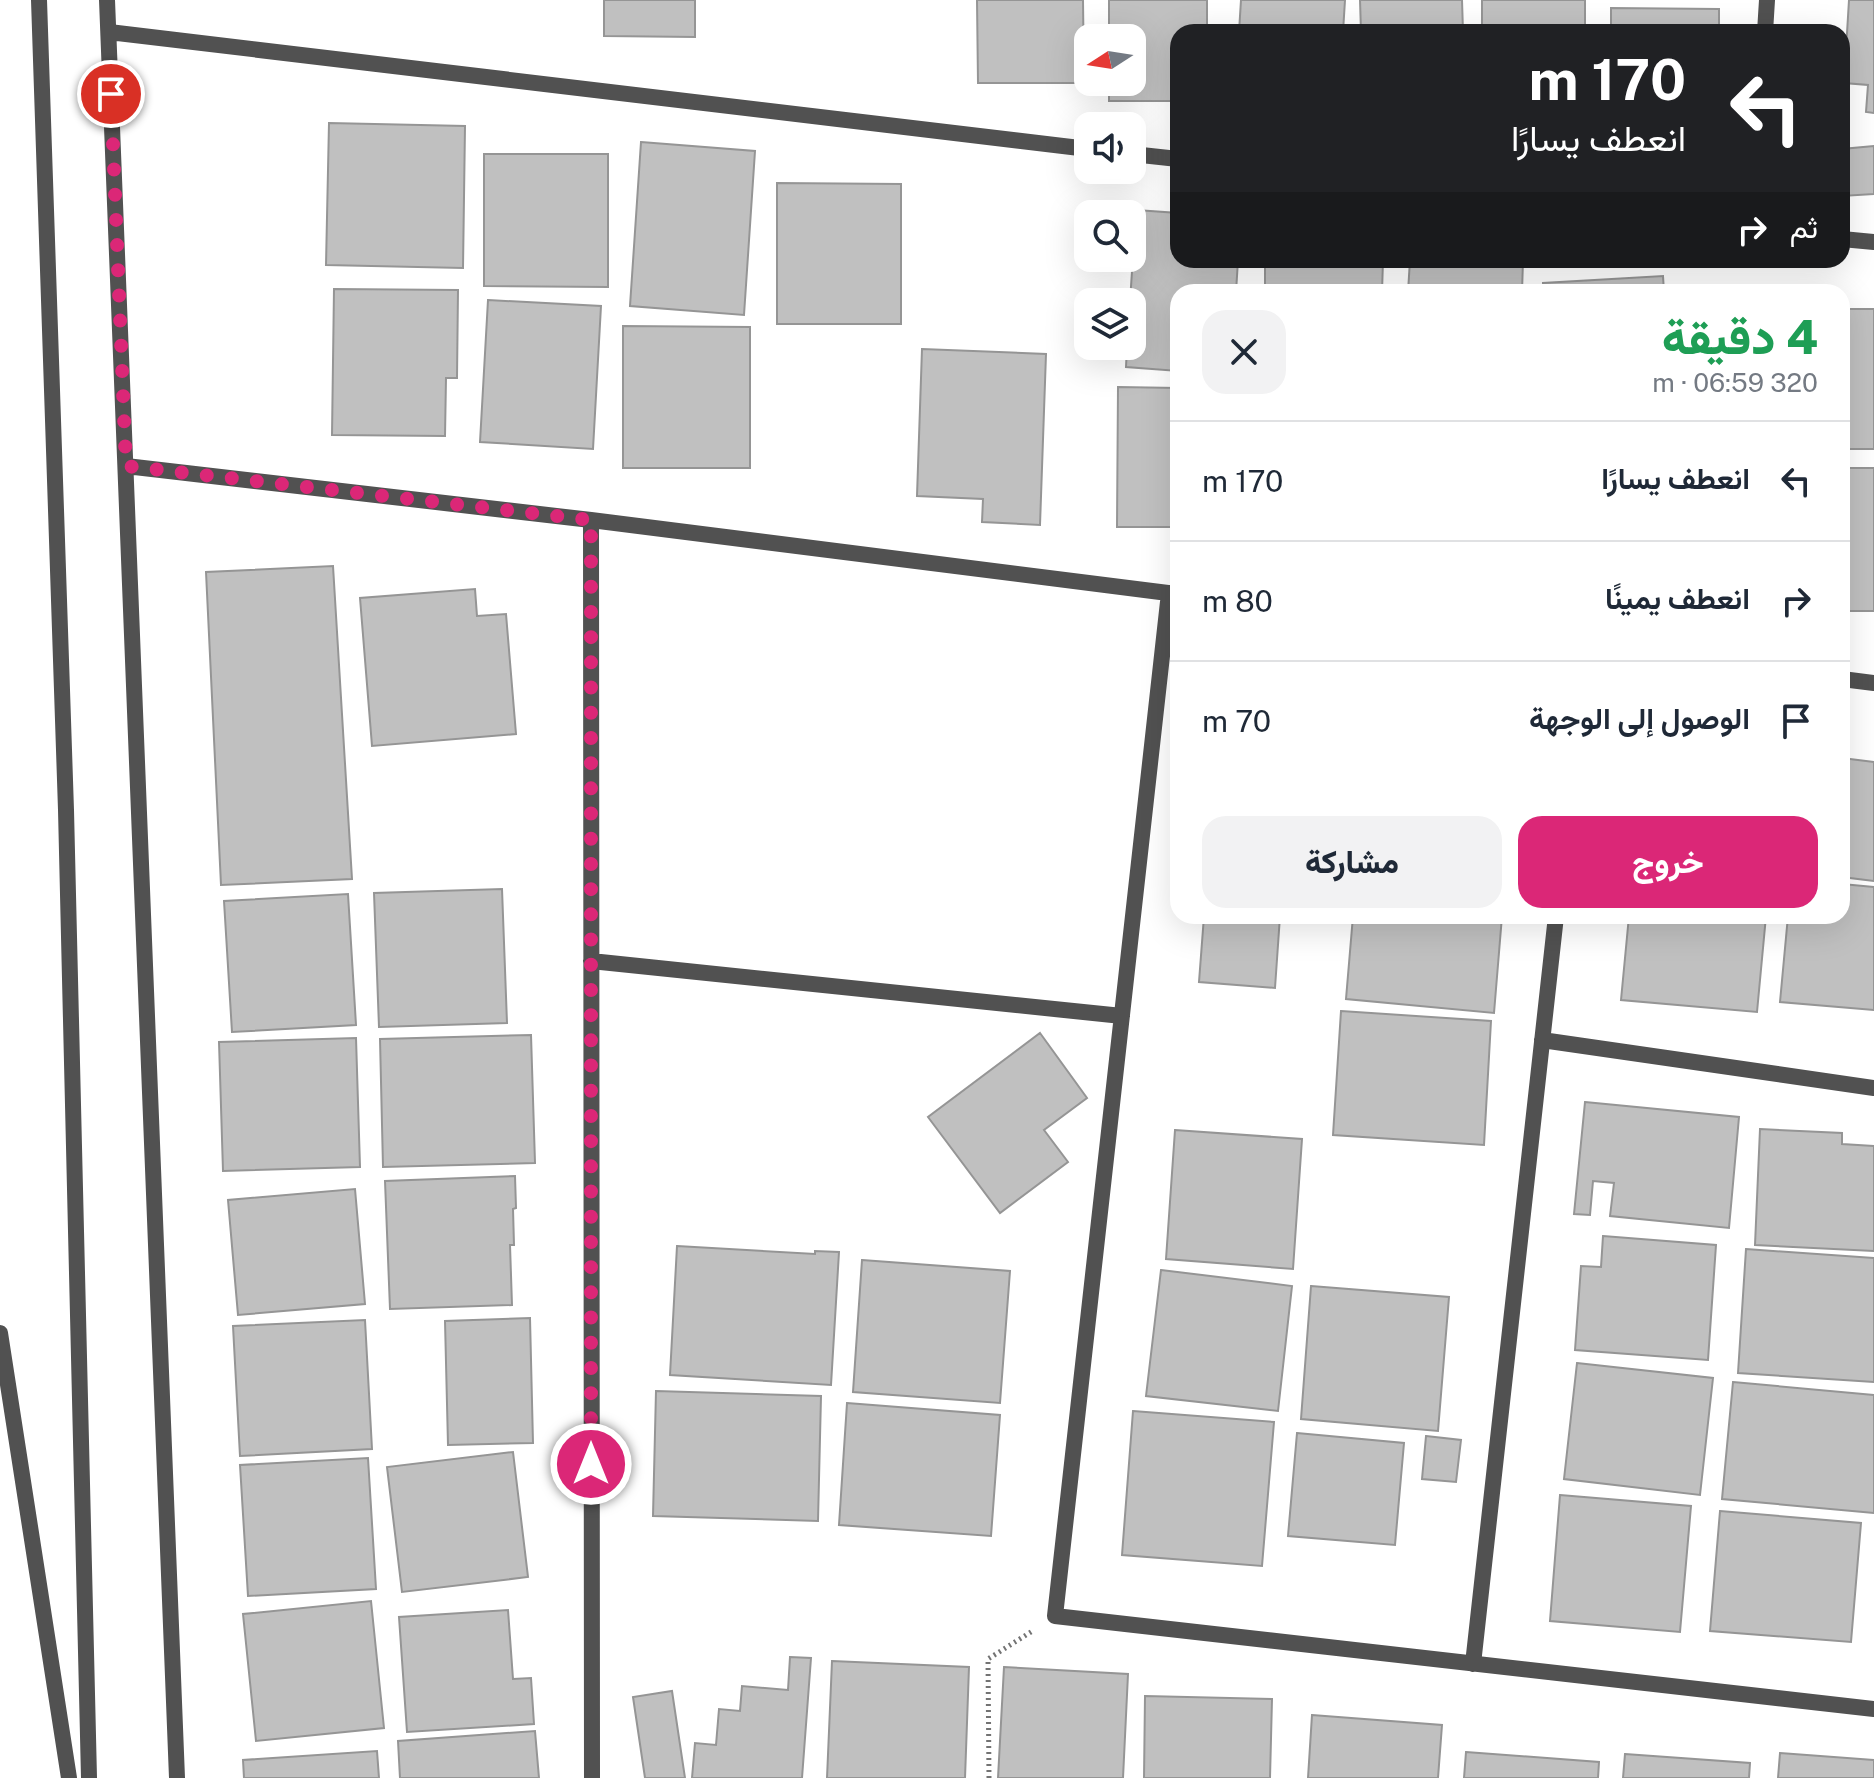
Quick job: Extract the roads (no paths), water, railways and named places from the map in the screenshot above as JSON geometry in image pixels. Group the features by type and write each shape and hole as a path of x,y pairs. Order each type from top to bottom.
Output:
{"street":[{"path":"39,0 66,810 89,1778"},
{"path":"107,0 177,1778"},
{"path":"1766,24 1767,0"},
{"path":"109,32 1074,147"},
{"path":"1146,156 1170,158"},
{"path":"1850,240 1874,242"},
{"path":"126,466 591,520 1170,593"},
{"path":"591,520 592,1778"},
{"path":"1170,626 1122,1016 1055,1616 1874,1709"},
{"path":"1850,680 1874,683"},
{"path":"1473,1664 1555,924"},
{"path":"591,961 1122,1016"},
{"path":"1542,1040 1874,1088"},
{"path":"0,1333 69,1778"}]}
